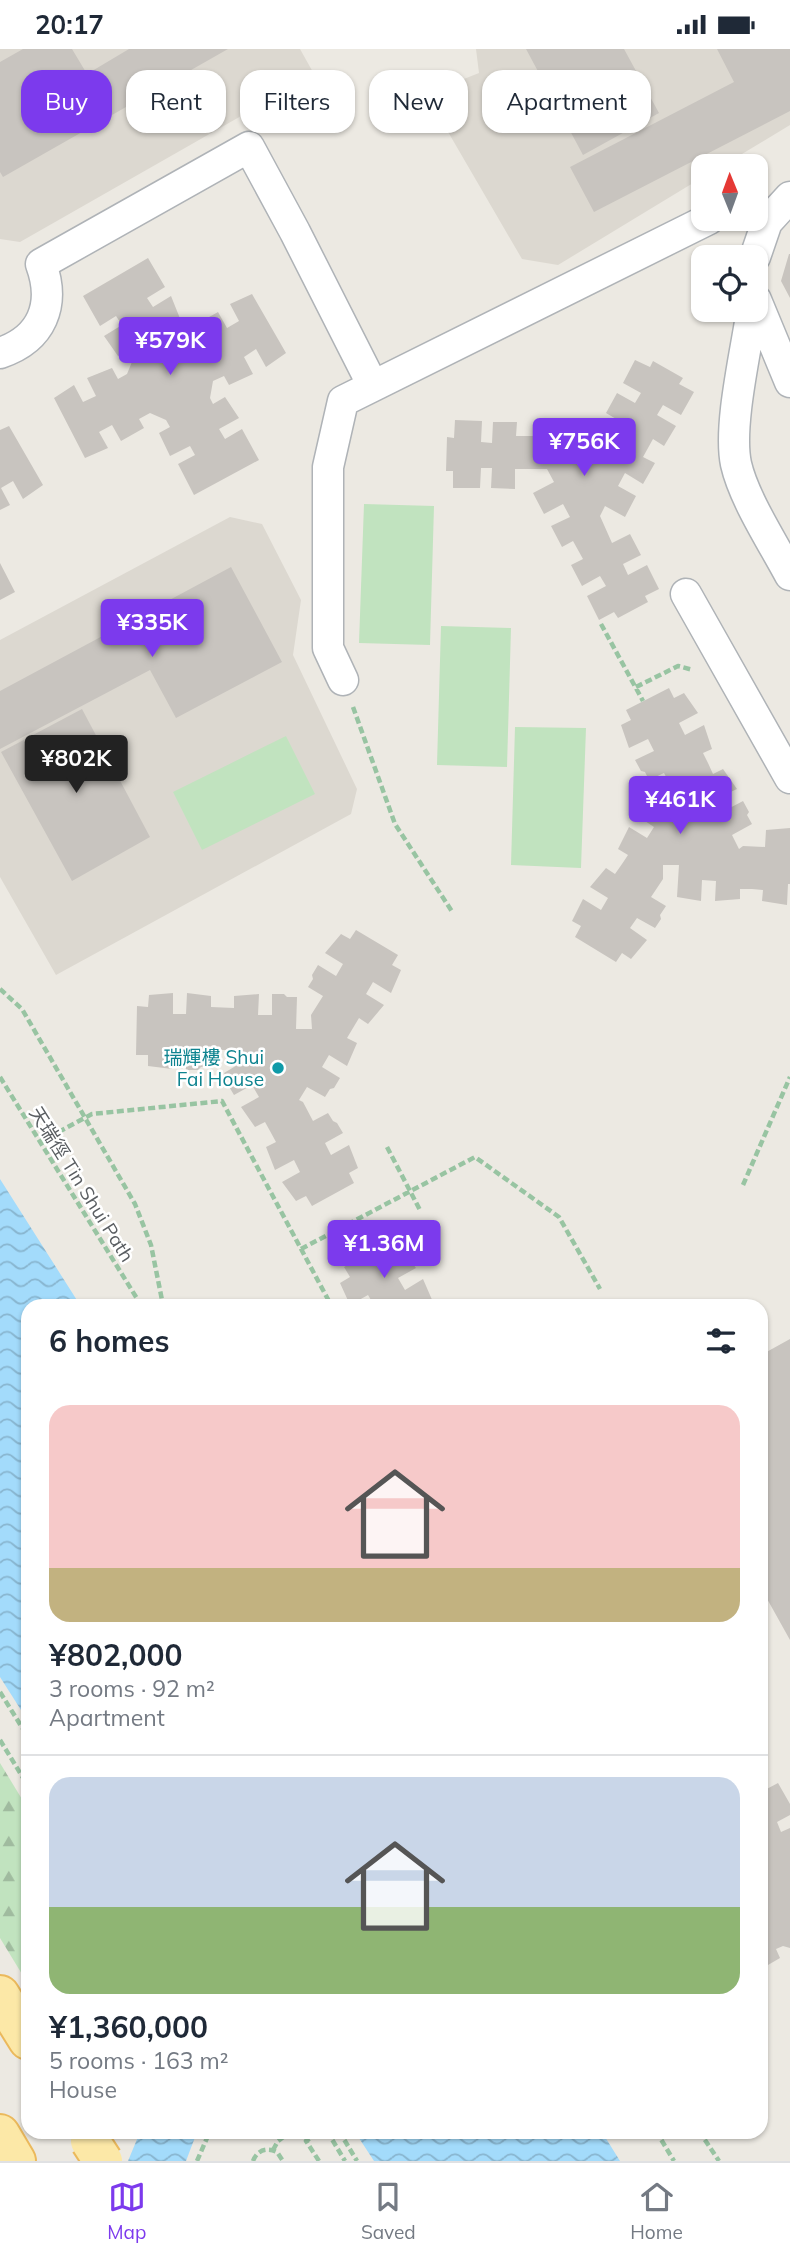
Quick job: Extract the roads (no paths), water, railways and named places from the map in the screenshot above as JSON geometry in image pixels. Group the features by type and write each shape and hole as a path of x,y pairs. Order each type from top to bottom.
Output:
{"main road":[{"path":"0,1995 21,2029"},
{"path":"0,2134 16,2161"}],"lane":[{"path":"0,353 27,339 44,314 48,288 41,264 249,147 373,386"},
{"path":"768,214 790,198"},
{"path":"343,680 328,648 328,467 343,401 691,228"},
{"path":"750,322 734,427 736,464 749,496 790,575"},
{"path":"765,322 790,381"},
{"path":"685,594 790,778"}],"water":[{"path":"0,1179 76,1299 21,1299 21,1710 0,1677"},
{"path":"137,2139 194,2139 186,2161 128,2161"},
{"path":"360,2139 606,2139 620,2161 374,2161"}],"place":[{"name":"瑞輝樓 Shui Fai House","path":"278,1068"}]}
